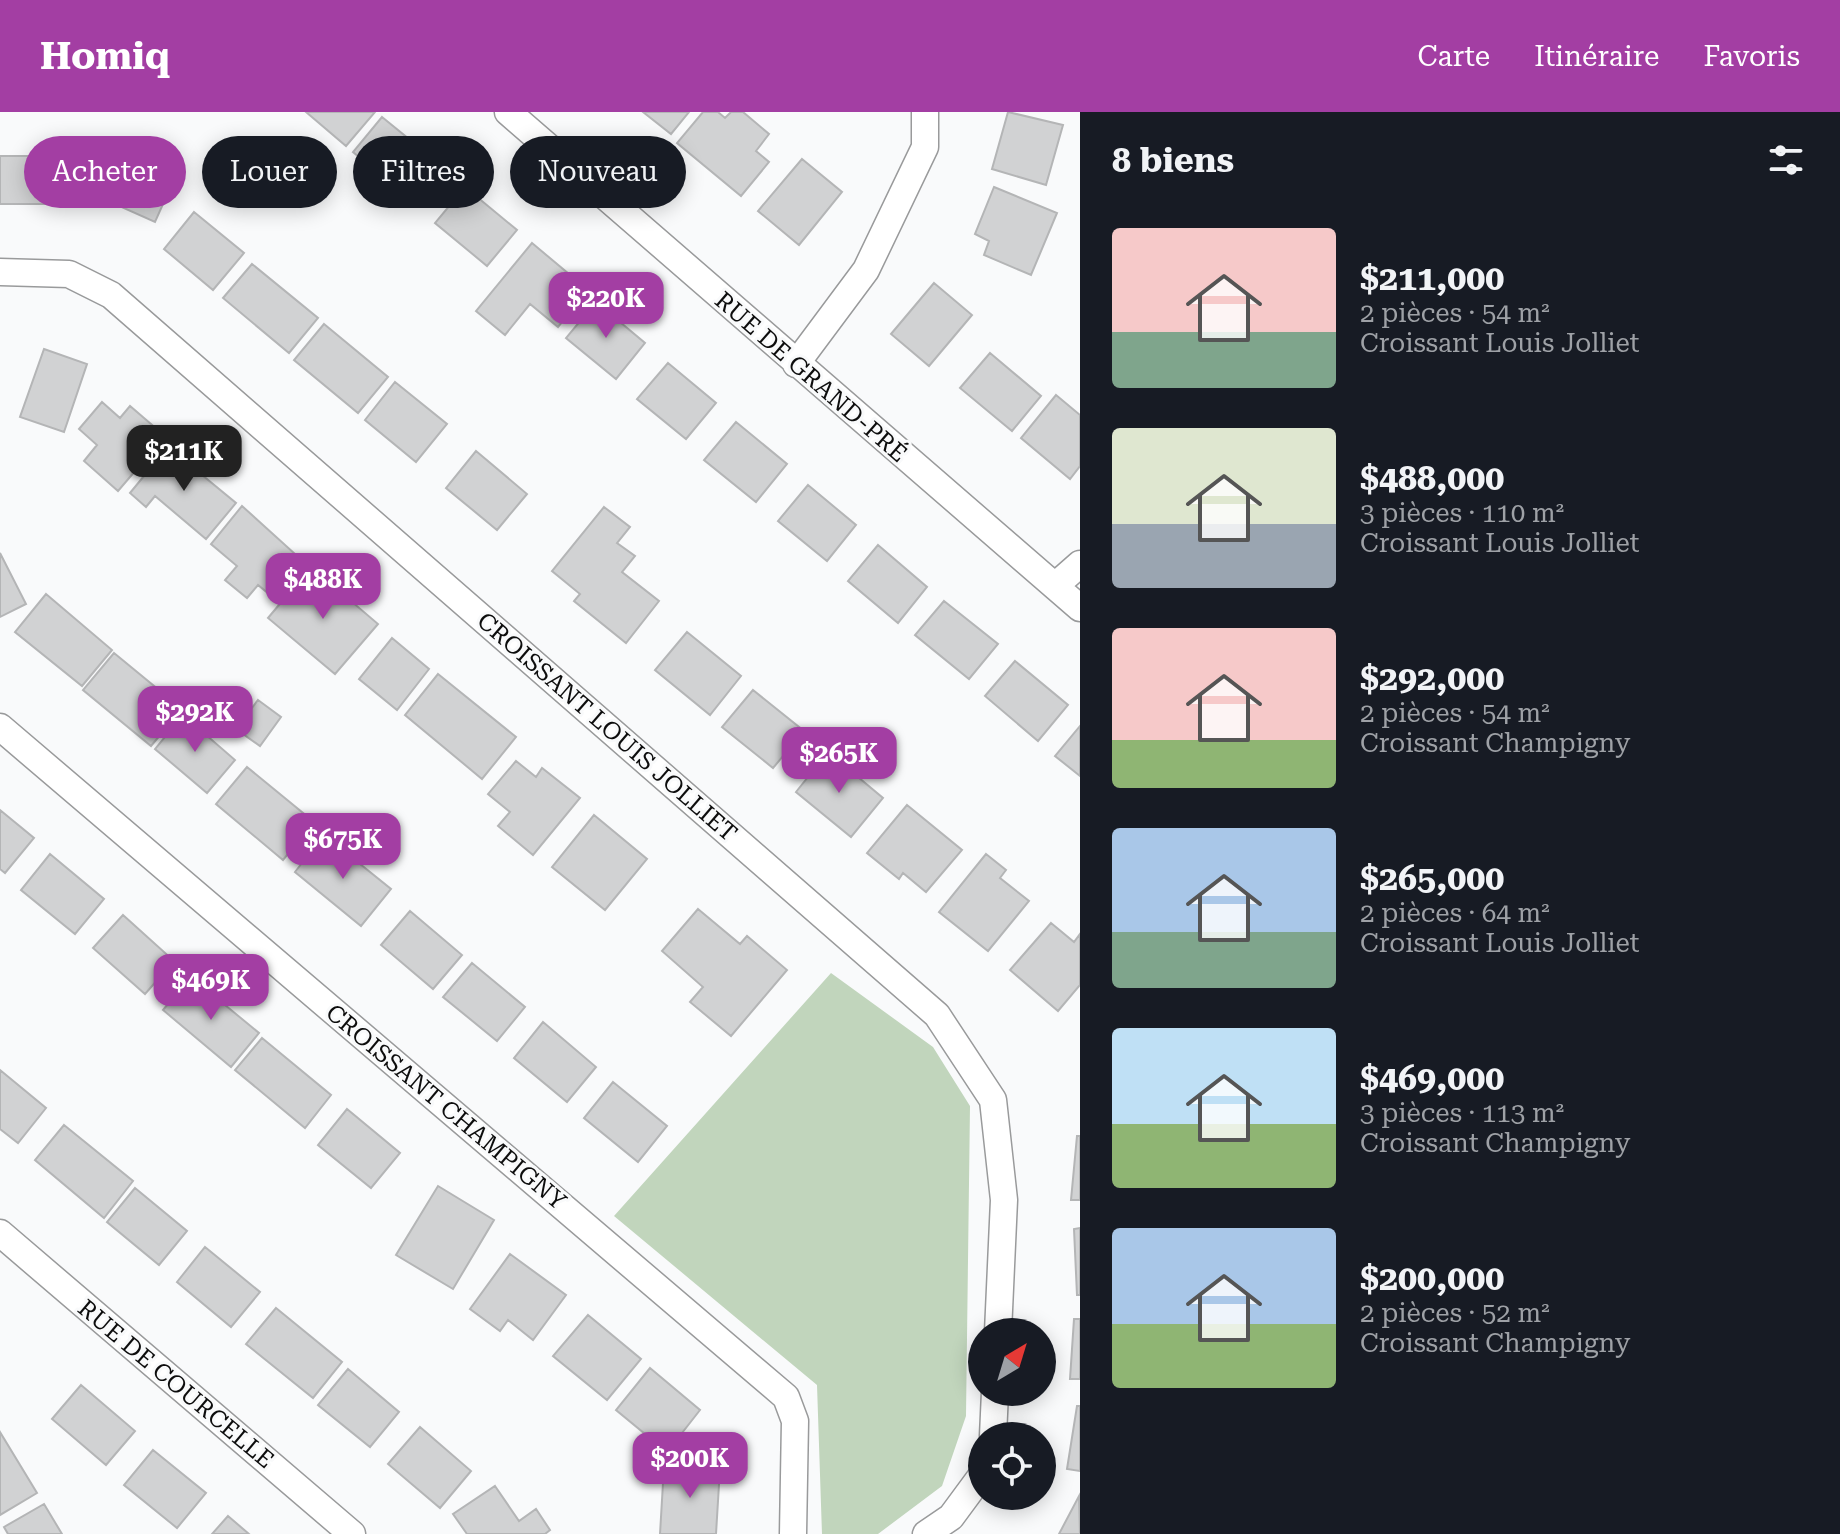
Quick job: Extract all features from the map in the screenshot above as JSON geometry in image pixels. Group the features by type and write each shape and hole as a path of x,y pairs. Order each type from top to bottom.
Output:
{"street":[{"name":"RUE DE GRAND-PRÉ","path":"508,112 1080,608"},
{"path":"796,364 866,270 925,147 925,112"},
{"name":"CROISSANT LOUIS JOLLIET","path":"0,272 69,274 111,295 937,1015 993,1100 1004,1200 999,1318"},
{"path":"1055,586 1080,564"},
{"name":"CROISSANT CHAMPIGNY","path":"0,727 786,1397 795,1421 793,1534"},
{"name":"RUE DE COURCELLE","path":"0,1233 352,1534"},
{"path":"926,1534 951,1517 968,1494"}],"green space":[{"path":"831,973 933,1047 970,1106 966,1416 942,1486 878,1534 822,1534 817,1385 614,1216"}],"building":[{"path":"306,112 375,112 346,146"},
{"path":"643,112 689,112 671,134"},
{"path":"703,112 718,112 725,118 731,112 743,112 769,134 756,151 769,162 741,196 686,150 686,136 683,136"},
{"path":"1008,112 1063,125 1046,185 992,169"},
{"path":"382,117 405,136 366,136"},
{"path":"0,156 24,156 24,204 0,204"},
{"path":"802,159 842,192 799,245 758,211"},
{"path":"994,187 1057,213 1031,275 984,255 989,241 975,234"},
{"path":"124,208 161,208 155,222"},
{"path":"448,208 490,208 517,230 487,266 435,223"},
{"path":"194,212 244,253 213,290 164,249"},
{"path":"532,243 588,290 558,327 530,304 505,335 476,311"},
{"path":"252,264 318,318 289,353 223,298"},
{"path":"934,283 972,315 929,366 891,334"},
{"path":"596,302 645,343 616,379 566,338"},
{"path":"324,324 388,377 358,413 294,360"},
{"path":"44,349 87,364 64,432 20,417"},
{"path":"990,353 1041,396 1012,431 960,388"},
{"path":"668,363 716,403 686,439 637,399"},
{"path":"395,382 447,424 416,462 365,420"},
{"path":"1056,395 1080,415 1080,466 1070,479 1021,438"},
{"path":"102,402 120,418 130,406 165,436 118,491 84,461 97,445 79,429"},
{"path":"736,422 787,464 756,502 704,460"},
{"path":"168,447 236,503 206,539 155,496 146,507 130,493"},
{"path":"476,451 527,494 497,530 446,488"},
{"path":"808,485 856,525 827,561 778,521"},
{"path":"242,506 305,563 275,599 258,585 247,598 225,580 237,566 211,544"},
{"path":"604,507 630,527 617,543 635,556 622,572 659,601 626,643 574,601 580,594 552,571"},
{"path":"878,545 927,587 898,623 848,581"},
{"path":"0,553 26,604 0,617"},
{"path":"311,567 378,624 335,674 268,618"},
{"path":"46,594 112,650 82,686 15,632"},
{"path":"944,601 998,644 969,679 915,635"},
{"path":"687,632 741,676 710,715 655,670"},
{"path":"392,638 429,669 397,710 359,679"},
{"path":"114,653 182,709 151,746 83,690"},
{"path":"1015,661 1068,705 1038,741 985,696"},
{"path":"438,674 516,737 482,779 405,715"},
{"path":"753,690 804,731 773,768 722,727"},
{"path":"258,700 281,717 260,746 236,729"},
{"path":"183,715 235,760 207,793 155,749"},
{"path":"1080,726 1080,776 1055,756"},
{"path":"828,752 883,798 851,837 796,792"},
{"path":"516,761 536,777 542,768 580,798 533,855 498,826 510,812 488,794"},
{"path":"247,767 314,822 283,860 216,804"},
{"path":"907,805 962,850 926,892 903,873 899,879 867,853"},
{"path":"0,810 34,838 5,873 0,869"},
{"path":"594,815 647,859 605,910 552,867"},
{"path":"324,835 391,889 361,926 295,872"},
{"path":"50,854 104,899 75,934 21,890"},
{"path":"986,854 1006,870 1000,878 1029,901 988,951 939,912"},
{"path":"698,909 740,944 747,936 787,970 731,1036 690,1002 703,987 662,951"},
{"path":"410,911 462,955 433,989 381,945"},
{"path":"123,915 174,961 145,994 93,948"},
{"path":"1051,923 1074,942 1080,934 1080,985 1058,1011 1010,970"},
{"path":"472,963 525,1007 497,1041 443,997"},
{"path":"191,977 259,1033 231,1067 163,1010"},
{"path":"543,1022 596,1067 567,1102 514,1058"},
{"path":"262,1038 331,1095 305,1128 235,1070"},
{"path":"0,1070 46,1108 18,1143 0,1129"},
{"path":"613,1082 667,1126 638,1162 584,1118"},
{"path":"347,1109 400,1153 371,1188 318,1145"},
{"path":"64,1125 133,1181 104,1218 35,1160"},
{"path":"1077,1136 1080,1136 1080,1200 1071,1200"},
{"path":"438,1186 494,1220 453,1289 396,1255"},
{"path":"135,1188 187,1231 159,1265 107,1222"},
{"path":"1080,1228 1080,1295 1077,1295 1074,1229"},
{"path":"205,1247 260,1292 231,1327 177,1282"},
{"path":"510,1254 566,1295 533,1340 508,1320 500,1331 470,1309"},
{"path":"276,1308 342,1362 313,1398 246,1344"},
{"path":"588,1315 641,1359 607,1400 553,1356"},
{"path":"1074,1319 1080,1319 1080,1379 1070,1379"},
{"path":"650,1368 700,1410 667,1452 616,1410"},
{"path":"348,1369 399,1412 370,1447 318,1405"},
{"path":"81,1385 135,1431 106,1465 52,1419"},
{"path":"1077,1406 1080,1406 1080,1471 1067,1469"},
{"path":"420,1427 471,1471 440,1508 388,1464"},
{"path":"0,1432 37,1493 0,1515"},
{"path":"153,1450 206,1493 177,1528 124,1485"},
{"path":"664,1466 720,1468 716,1534 660,1534"},
{"path":"495,1486 519,1521 536,1509 550,1530 545,1534 467,1534 453,1514"},
{"path":"1079,1496 1080,1534 1059,1534"},
{"path":"44,1504 62,1534 8,1534 4,1527"},
{"path":"228,1516 249,1534 212,1534"}]}
